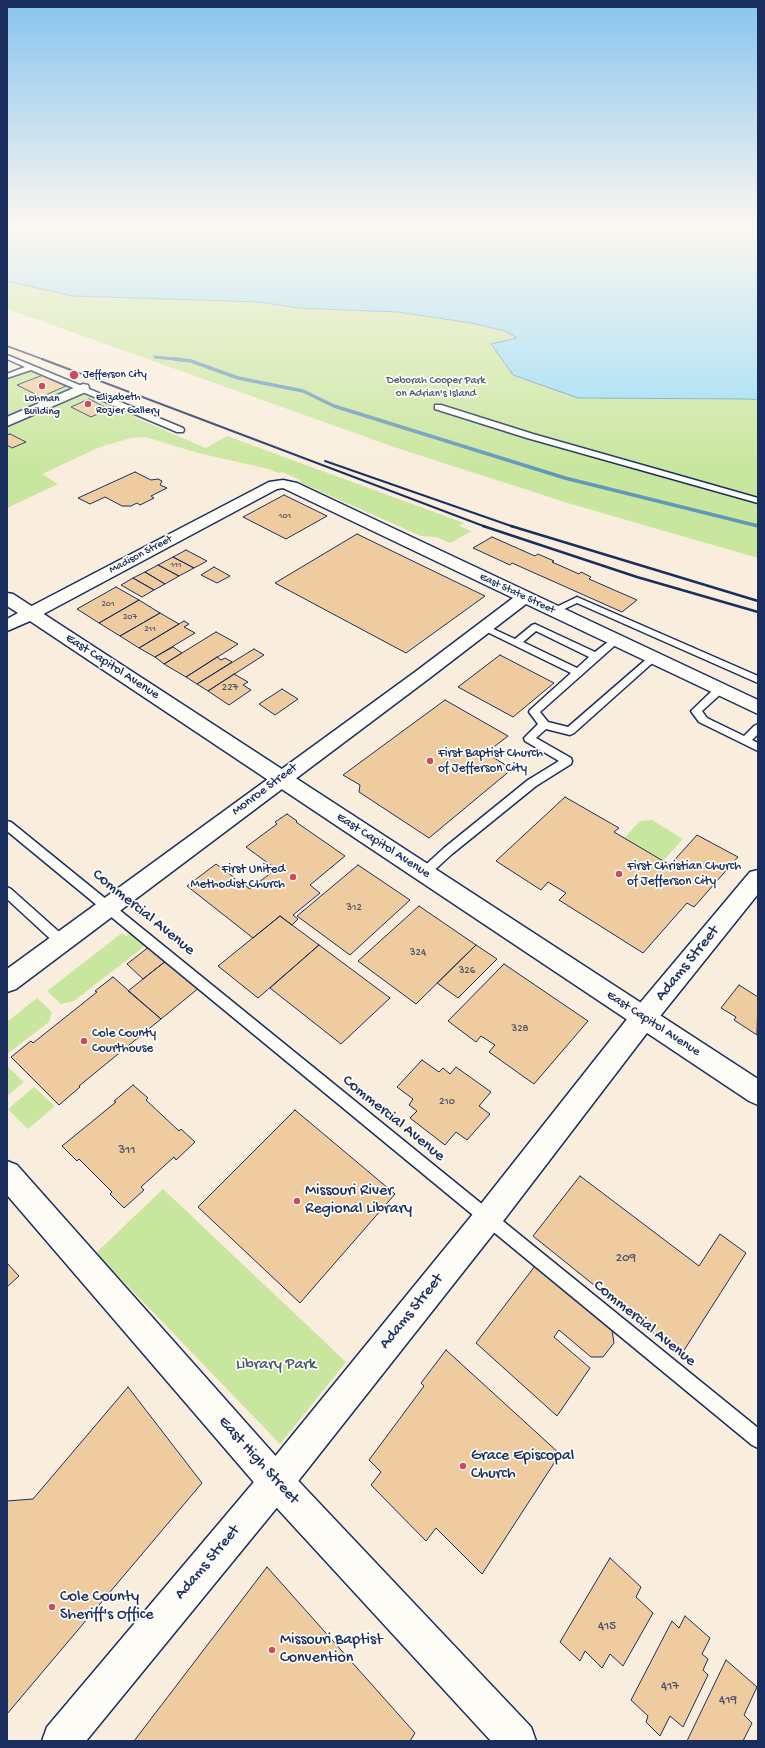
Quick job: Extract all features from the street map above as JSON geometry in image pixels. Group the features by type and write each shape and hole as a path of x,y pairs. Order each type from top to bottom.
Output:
{"street":[{"path":"7,422 84,388"},
{"name":"East State Street","path":"274,485 283,484 292,486 758,708"},
{"name":"Madison Street","path":"7,626 274,485"},
{"name":"Monroe Street","path":"7,982 421,676 524,597"},
{"name":"East Capitol Avenue","path":"7,598 758,1093"},
{"name":"Adams Street","path":"61,1741 276,1482 487,1219 644,1017 758,878"},
{"name":"East High Street","path":"7,1174 276,1482 517,1741"}],"lane":[{"path":"7,357 32,366 180,430"},
{"path":"7,376 32,366"},
{"path":"438,407 530,436 758,501"},
{"path":"553,611 577,600 758,680"},
{"path":"516,643 535,627 596,656"},
{"path":"484,628 578,672"},
{"path":"616,640 534,712 544,725 570,731 653,658"},
{"path":"719,690 696,711 703,720 758,747"},
{"path":"424,873 448,851 532,783 567,761 529,738 544,725"},
{"path":"745,741 758,728"},
{"name":"Commercial Avenue","path":"7,825 487,1219 758,1439"},
{"path":"7,892 62,942"}],"green space":[{"name":"Deborah Cooper Park on Adrian's Island","path":"7,309 312,309 398,312 471,323 505,331 518,339 491,344 758,400 758,558 571,504 397,448"},
{"path":"33,370 135,416 134,417 206,448 227,436 464,523 459,526 472,531 450,543 436,537 421,536 299,482 301,480 282,472 279,473 269,469 198,453 146,437 131,438 100,447 42,474 58,484 7,508 7,380"},
{"path":"652,820 683,839 663,861 624,838 640,821"},
{"path":"122,933 126,936 131,933 146,945 74,1001 61,1004 47,991"},
{"path":"37,998 52,1012 49,1022 7,1054 7,1022"},
{"path":"7,1066 24,1082 7,1096"},
{"path":"34,1087 55,1106 28,1129 8,1109"},
{"name":"Library Park","path":"163,1189 346,1362 280,1444 96,1253"}],"water":[{"path":"312,309 758,309 758,400 578,398 513,375 491,344 517,338 505,331 471,323 398,312"}],"building":[{"name":"Lohman Building","path":"43,375 66,386 41,397 17,385"},
{"path":"89,399 109,409 91,417 71,407"},
{"path":"10,434 26,442 12,448 7,445 7,435"},
{"path":"135,472 151,480 158,479 162,481 160,485 167,488 151,496 154,498 140,505 137,503 131,506 122,506 105,497 90,504 78,498"},
{"path":"284,495 327,516 286,539 243,517"},
{"path":"357,534 485,596 406,653 275,583"},
{"path":"492,537 535,556 538,554 579,574 581,572 591,577 589,579 637,600 622,612 512,563 510,565 473,548"},
{"path":"186,550 207,561 194,568 173,557"},
{"path":"173,557 194,568 179,576 158,565"},
{"path":"158,565 179,576 165,584 145,572"},
{"path":"214,567 230,576 217,583 201,575"},
{"path":"145,572 165,584 154,590 133,578"},
{"path":"133,578 154,590 142,597 121,585"},
{"path":"116,587 139,600 99,623 77,609"},
{"path":"139,600 160,613 120,636 99,623"},
{"path":"160,613 179,624 139,648 120,636"},
{"path":"184,621 189,624 184,627 195,633 155,657 139,648"},
{"path":"216,632 238,644 186,677 164,664"},
{"path":"173,647 182,653 164,664 155,657"},
{"path":"254,649 264,655 208,691 197,684"},
{"path":"500,655 554,683 513,717 458,687"},
{"path":"217,657 221,660 225,658 232,662 197,684 186,677"},
{"path":"234,674 248,682 243,685 251,690 229,705 208,691"},
{"path":"282,689 298,699 275,715 259,704"},
{"name":"First Baptist Church of Jefferson City","path":"445,700 508,736 486,753 512,769 429,838 359,792 360,785 343,775"},
{"name":"First Christian Church of Jefferson City","path":"565,797 619,828 614,832 670,865 697,835 738,857 694,907 687,903 643,953 559,900 566,893 548,882 541,890 496,861"},
{"name":"First United Methodist Church","path":"287,814 297,821 296,822 345,856 310,885 320,893 293,915 298,919 292,925 280,916 253,938 187,886 216,864 250,889 276,869 246,847 277,824 275,822"},
{"path":"358,865 410,900 350,955 297,916"},
{"path":"419,906 476,945 416,1004 358,961"},
{"path":"280,916 319,945 258,998 218,966"},
{"path":"319,945 390,998 341,1044 270,988"},
{"path":"476,945 497,959 458,998 437,983"},
{"path":"150,946 167,960 143,979 127,964"},
{"path":"167,960 200,987 161,1019 128,991"},
{"path":"504,964 588,1021 534,1084 489,1052 495,1045 481,1036 476,1042 448,1021"},
{"name":"Cole County Courthouse","path":"113,977 161,1019 79,1086 80,1087 59,1105 11,1057 31,1041 33,1043 97,992 95,991"},
{"path":"739,985 758,997 757,1035 734,1020 736,1017 721,1008"},
{"path":"422,1060 439,1072 443,1068 450,1074 456,1067 491,1092 479,1106 490,1114 467,1140 456,1132 445,1145 410,1118 417,1111 409,1105 413,1099 397,1087"},
{"path":"133,1085 148,1098 146,1100 179,1131 181,1129 195,1142 176,1160 174,1157 141,1187 144,1190 124,1208 110,1194 112,1192 79,1159 77,1161 62,1146 116,1102 114,1101"},
{"name":"Missouri River Regional Library","path":"295,1110 395,1194 300,1303 198,1207"},
{"path":"580,1176 699,1266 720,1234 746,1253 681,1355 533,1236"},
{"path":"7,1263 19,1276 7,1287"},
{"path":"535,1266 612,1330 614,1343 603,1357 591,1357 559,1330 554,1337 590,1368 557,1416 476,1343"},
{"name":"Grace Episcopal Church","path":"446,1350 560,1454 482,1574 436,1528 426,1541 371,1485 381,1472 369,1460 424,1386 421,1383"},
{"name":"Cole County Sheriff's Office","path":"128,1387 202,1483 7,1714 7,1501 33,1499"},
{"path":"610,1558 641,1587 636,1597 653,1613 623,1666 610,1654 602,1668 585,1651 580,1661 560,1642"},
{"name":"Missouri Baptist Convention","path":"267,1567 415,1733 410,1741 134,1741"},
{"path":"685,1616 710,1638 702,1654 708,1659 703,1670 708,1675 683,1727 670,1716 660,1736 646,1722 648,1716 631,1700 672,1621 679,1628"},
{"path":"726,1660 757,1687 744,1715 752,1723 743,1741 687,1741"}],"waterway":[{"path":"155,357 178,359"},
{"path":"178,359 184,360"},
{"path":"178,359 191,361 238,378 303,391 334,406 565,478 758,526"}],"railway":[{"path":"7,346 45,360"},
{"path":"42,359 486,527"},
{"path":"325,461 512,526"},
{"path":"512,526 758,601"},
{"path":"486,527 637,577 758,612"}],"place":[{"name":"Jefferson City","path":"74,375"},
{"name":"Lohman Building","path":"42,386"},
{"name":"Elizabeth Rozier Gallery","path":"88,404"},
{"name":"First Baptist Church of Jefferson City","path":"430,761"},
{"name":"First Christian Church of Jefferson City","path":"619,874"},
{"name":"First United Methodist Church","path":"293,877"},
{"name":"Cole County Courthouse","path":"84,1041"},
{"name":"Missouri River Regional Library","path":"297,1201"},
{"name":"Grace Episcopal Church","path":"463,1466"},
{"name":"Cole County Sheriff's Office","path":"52,1607"},
{"name":"Missouri Baptist Convention","path":"272,1650"}]}
